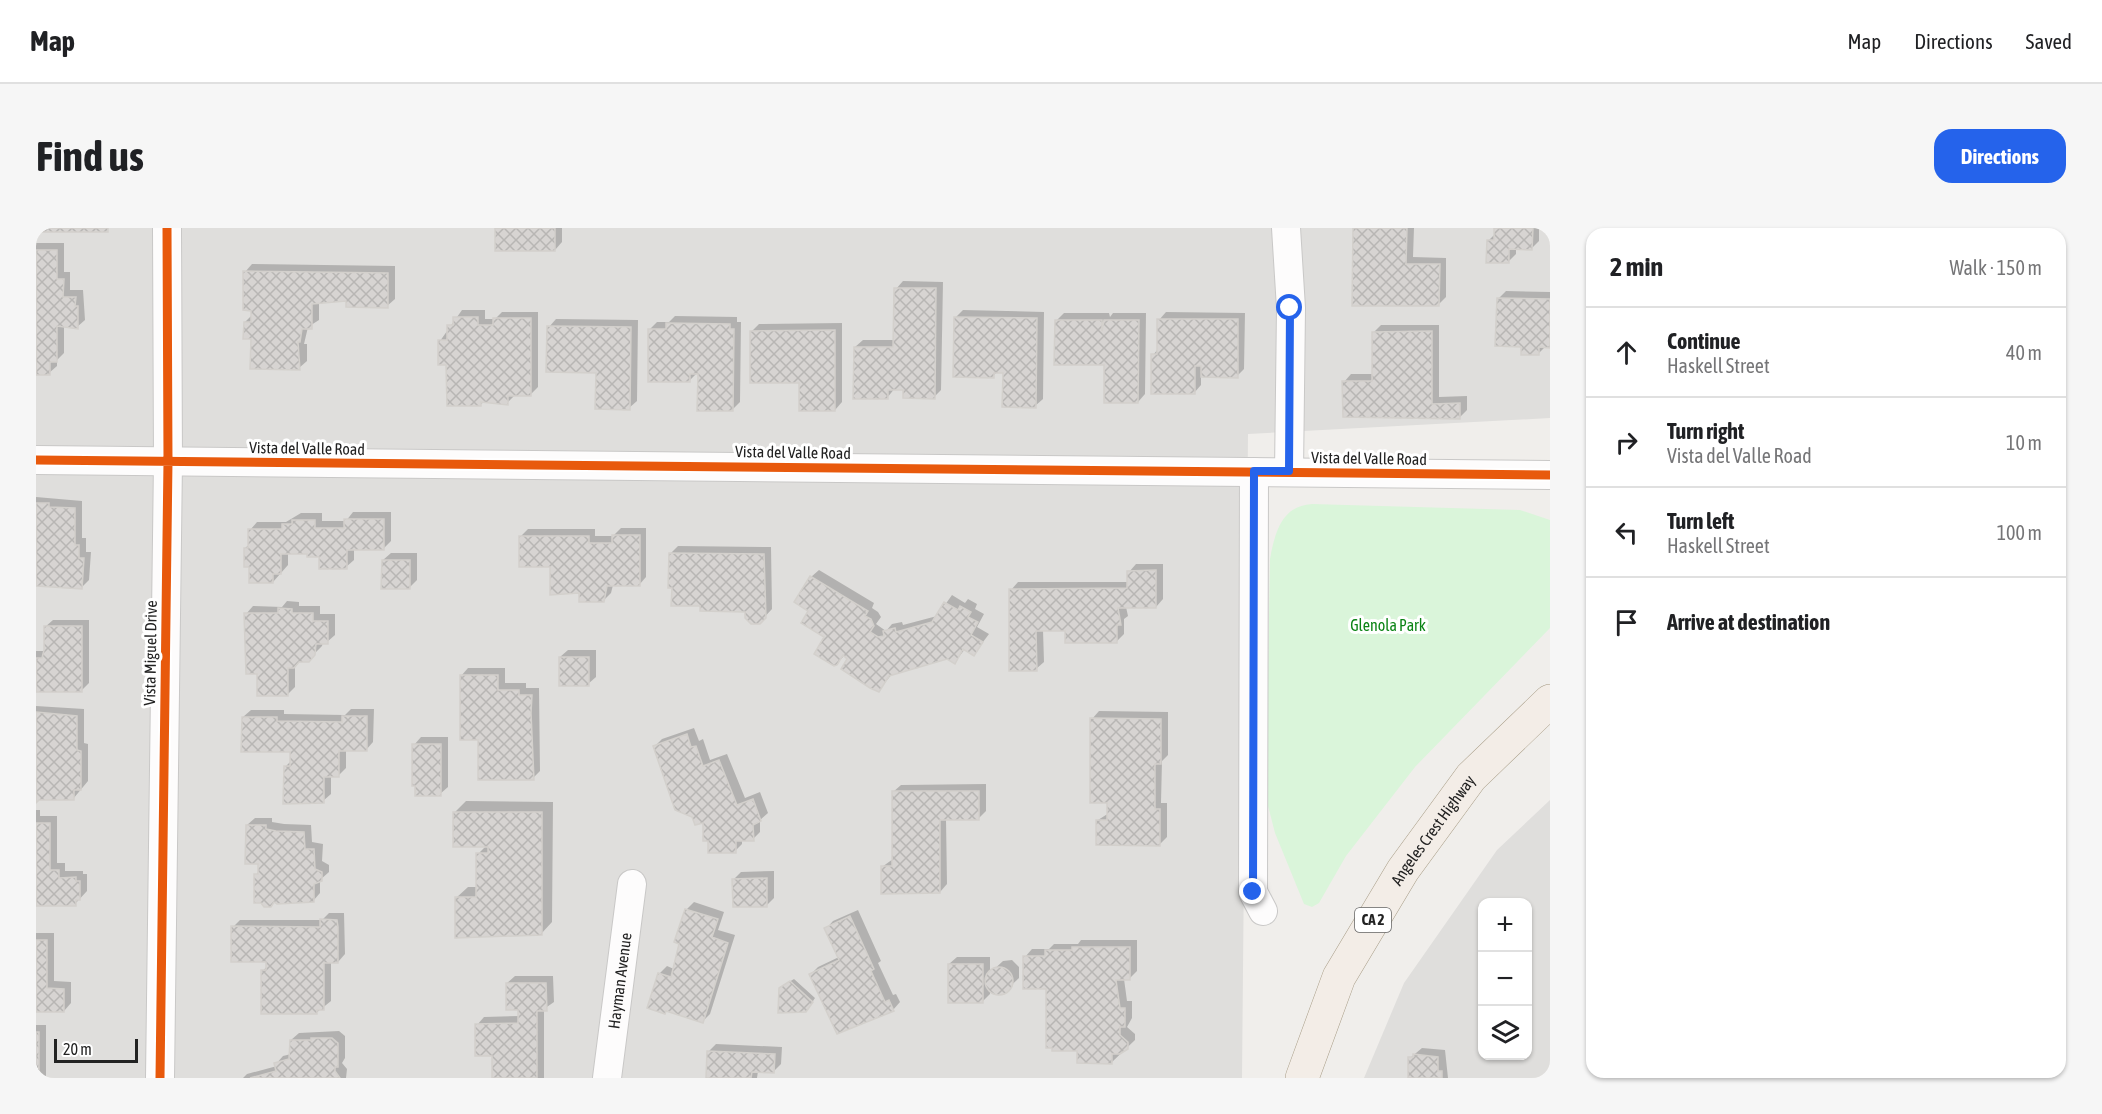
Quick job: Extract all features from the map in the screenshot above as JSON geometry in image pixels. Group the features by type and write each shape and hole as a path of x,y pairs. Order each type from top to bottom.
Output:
{"main road":[{"name":"Angeles Crest Highway","path":"1302,1078 1339,977 1403,870 1471,777 1550,701"}],"street":[{"name":"Vista Miguel Drive","path":"160,1078 168,461 167,228"},
{"path":"1286,228 1290,308 1289,471"},
{"name":"Vista del Valle Road","path":"36,460 1289,471 1548,476"},
{"path":"1254,471 1253,892 1263,911"},
{"name":"Hayman Avenue","path":"607,1078 632,884"}],"shaded area":[{"path":"36,228 1550,228 1550,418 1248,434 1242,1078 36,1078"},
{"path":"1550,800 1550,1078 1364,1078 1404,983 1497,850"}],"green space":[{"name":"Glenola Park","path":"1312,504 1520,510 1550,520 1550,628 1415,767 1346,856 1319,903 1312,907 1304,904 1275,833 1266,798 1270,559 1277,531 1286,515 1301,506"}],"building":[{"path":"36,228 108,228 108,232 36,232"},
{"path":"495,228 555,228 555,251 495,251"},
{"path":"1353,228 1407,228 1406,264 1440,264 1439,306 1352,306"},
{"path":"1494,228 1533,228 1532,250 1509,249 1509,263 1486,263 1487,240 1494,240"},
{"path":"36,250 57,250 57,279 64,279 63,297 76,297 75,306 78,306 78,329 57,326 57,362 50,362 50,375 36,375"},
{"path":"243,271 388,273 388,308 346,307 346,301 312,304 312,329 302,329 300,342 298,342 300,370 250,369 251,339 243,339 244,322 251,322 251,311 243,310"},
{"path":"894,288 936,288 935,399 903,398 903,390 888,390 888,399 853,399 854,347 893,347"},
{"path":"1497,298 1550,299 1550,348 1539,347 1539,355 1521,355 1521,347 1495,346"},
{"path":"453,317 478,317 478,325 493,325 493,318 531,318 531,396 508,396 508,405 481,402 481,406 447,406 446,365 438,365 438,340 447,340 447,325 453,325"},
{"path":"954,317 1037,318 1036,408 1002,407 1003,373 994,373 994,378 953,377"},
{"path":"1157,319 1238,319 1238,378 1201,377 1201,366 1195,366 1195,394 1151,394 1151,354 1157,354"},
{"path":"1055,320 1102,320 1102,331 1104,320 1139,320 1138,403 1104,403 1104,365 1054,365"},
{"path":"666,323 730,324 730,329 734,329 733,411 697,411 698,374 690,374 690,382 648,382 648,329 666,329"},
{"path":"547,326 631,327 630,410 595,409 596,373 546,372"},
{"path":"835,330 835,411 799,411 799,383 750,383 750,331"},
{"path":"1432,331 1432,404 1460,403 1460,419 1343,417 1342,381 1372,381 1372,332"},
{"path":"36,503 49,503 49,507 75,508 75,545 79,545 79,558 84,558 82,589 36,586"},
{"path":"344,519 384,519 384,550 347,550 347,569 319,569 319,557 307,557 307,554 281,554 281,574 273,574 273,583 249,583 249,567 244,567 244,548 248,548 248,529 282,529 282,524 292,524 292,520 315,520 315,528 344,528"},
{"path":"612,535 640,535 640,586 607,586 604,602 579,602 579,593 550,595 550,567 519,567 519,536 589,536 589,543 612,543"},
{"path":"669,553 764,554 766,618 760,624 751,624 745,618 745,612 700,611 700,606 671,606 672,588 668,588"},
{"path":"382,560 410,560 410,589 381,589"},
{"path":"1156,570 1156,608 1118,608 1121,625 1117,625 1117,643 1065,643 1065,631 1036,631 1037,671 1009,671 1009,589 1127,588 1127,571"},
{"path":"810,576 868,611 865,616 871,619 874,626 870,632 878,637 884,636 883,631 895,628 896,632 932,622 944,602 958,610 960,606 971,612 968,617 978,622 971,635 983,642 974,656 963,649 955,664 947,659 889,676 879,692 841,669 847,659 843,655 834,666 814,654 824,637 801,623 808,611 794,602"},
{"path":"278,608 292,609 292,613 313,613 313,621 328,621 328,644 316,644 315,655 309,662 299,662 294,668 288,668 288,696 257,696 257,674 246,674 244,613 278,613"},
{"path":"44,626 82,626 82,692 36,692 36,658 42,658 44,650"},
{"path":"559,657 589,657 589,686 559,686"},
{"path":"460,675 498,675 498,690 519,690 519,695 532,695 534,780 478,780 478,740 460,740"},
{"path":"36,712 77,716 77,750 81,751 81,790 74,790 74,800 39,800 36,803"},
{"path":"342,716 367,716 367,751 339,751 339,777 324,777 324,803 283,804 284,766 290,766 290,752 241,752 242,717 277,717 277,721 342,722"},
{"path":"1090,718 1161,719 1161,764 1155,764 1155,809 1160,809 1160,846 1096,845 1096,820 1107,820 1107,803 1090,803"},
{"path":"687,734 691,747 696,746 703,766 719,760 737,805 753,799 761,821 753,825 754,841 736,841 736,853 708,853 708,841 703,841 703,823 695,825 692,817 675,810 653,746"},
{"path":"412,744 441,744 441,796 415,796 415,786 412,786"},
{"path":"892,791 979,791 979,820 940,820 940,893 881,894 881,866 892,866"},
{"path":"453,812 542,812 542,935 455,938 455,897 476,897 476,853 488,853 488,847 453,847"},
{"path":"36,823 50,823 50,870 59,870 59,878 76,877 76,881 80,881 80,900 76,900 76,906 36,906"},
{"path":"246,825 266,825 266,829 276,831 304,832 305,849 314,849 315,869 322,872 322,881 314,884 314,902 277,904 274,902 271,907 254,903 254,874 258,874 258,864 245,864"},
{"path":"767,878 767,907 733,907 732,879"},
{"path":"685,909 718,919 712,937 728,943 703,1023 666,1011 665,1014 647,1008 658,973 671,977 679,944 674,942"},
{"path":"850,916 874,969 871,971 885,1002 889,1000 894,1011 837,1034 809,974 839,960 824,928"},
{"path":"320,919 337,920 338,927 338,963 324,963 324,1010 317,1010 317,1014 261,1014 261,970 266,970 266,962 231,962 231,926 320,927"},
{"path":"36,940 47,940 47,988 64,989 64,1012 36,1012"},
{"path":"1072,947 1130,947 1130,980 1116,980 1120,1008 1125,1008 1125,1027 1120,1027 1120,1035 1128,1042 1128,1049 1120,1054 1112,1054 1112,1064 1077,1063 1077,1051 1052,1051 1052,1048 1046,1048 1046,989 1023,989 1023,956 1045,956 1045,950 1072,950"},
{"path":"948,964 983,964 983,1003 948,1003"},
{"path":"999,967 1009,971 1013,981 1009,991 999,995 989,991 985,981 989,971"},
{"path":"790,981 813,1002 806,1012 778,1013 779,988"},
{"path":"506,983 546,983 547,1011 537,1011 537,1078 492,1078 492,1056 475,1056 475,1024 518,1023 518,1010 506,1010"},
{"path":"36,1032 39,1032 39,1078 36,1078"},
{"path":"311,1038 332,1038 338,1043 338,1067 335,1067 335,1071 340,1078 250,1078 276,1071 274,1063 289,1059 290,1040 311,1040"},
{"path":"707,1051 775,1054 774,1073 752,1072 751,1078 706,1078"},
{"path":"1413,1054 1438,1057 1438,1071 1442,1071 1442,1078 1408,1078 1408,1057 1413,1057"}],"cycle path":[{"path":"160,1078 168,461 167,228"},
{"path":"36,460 1550,475"}],"route":[{"path":"1253,892 1254,471 1289,471 1290,308"}]}
